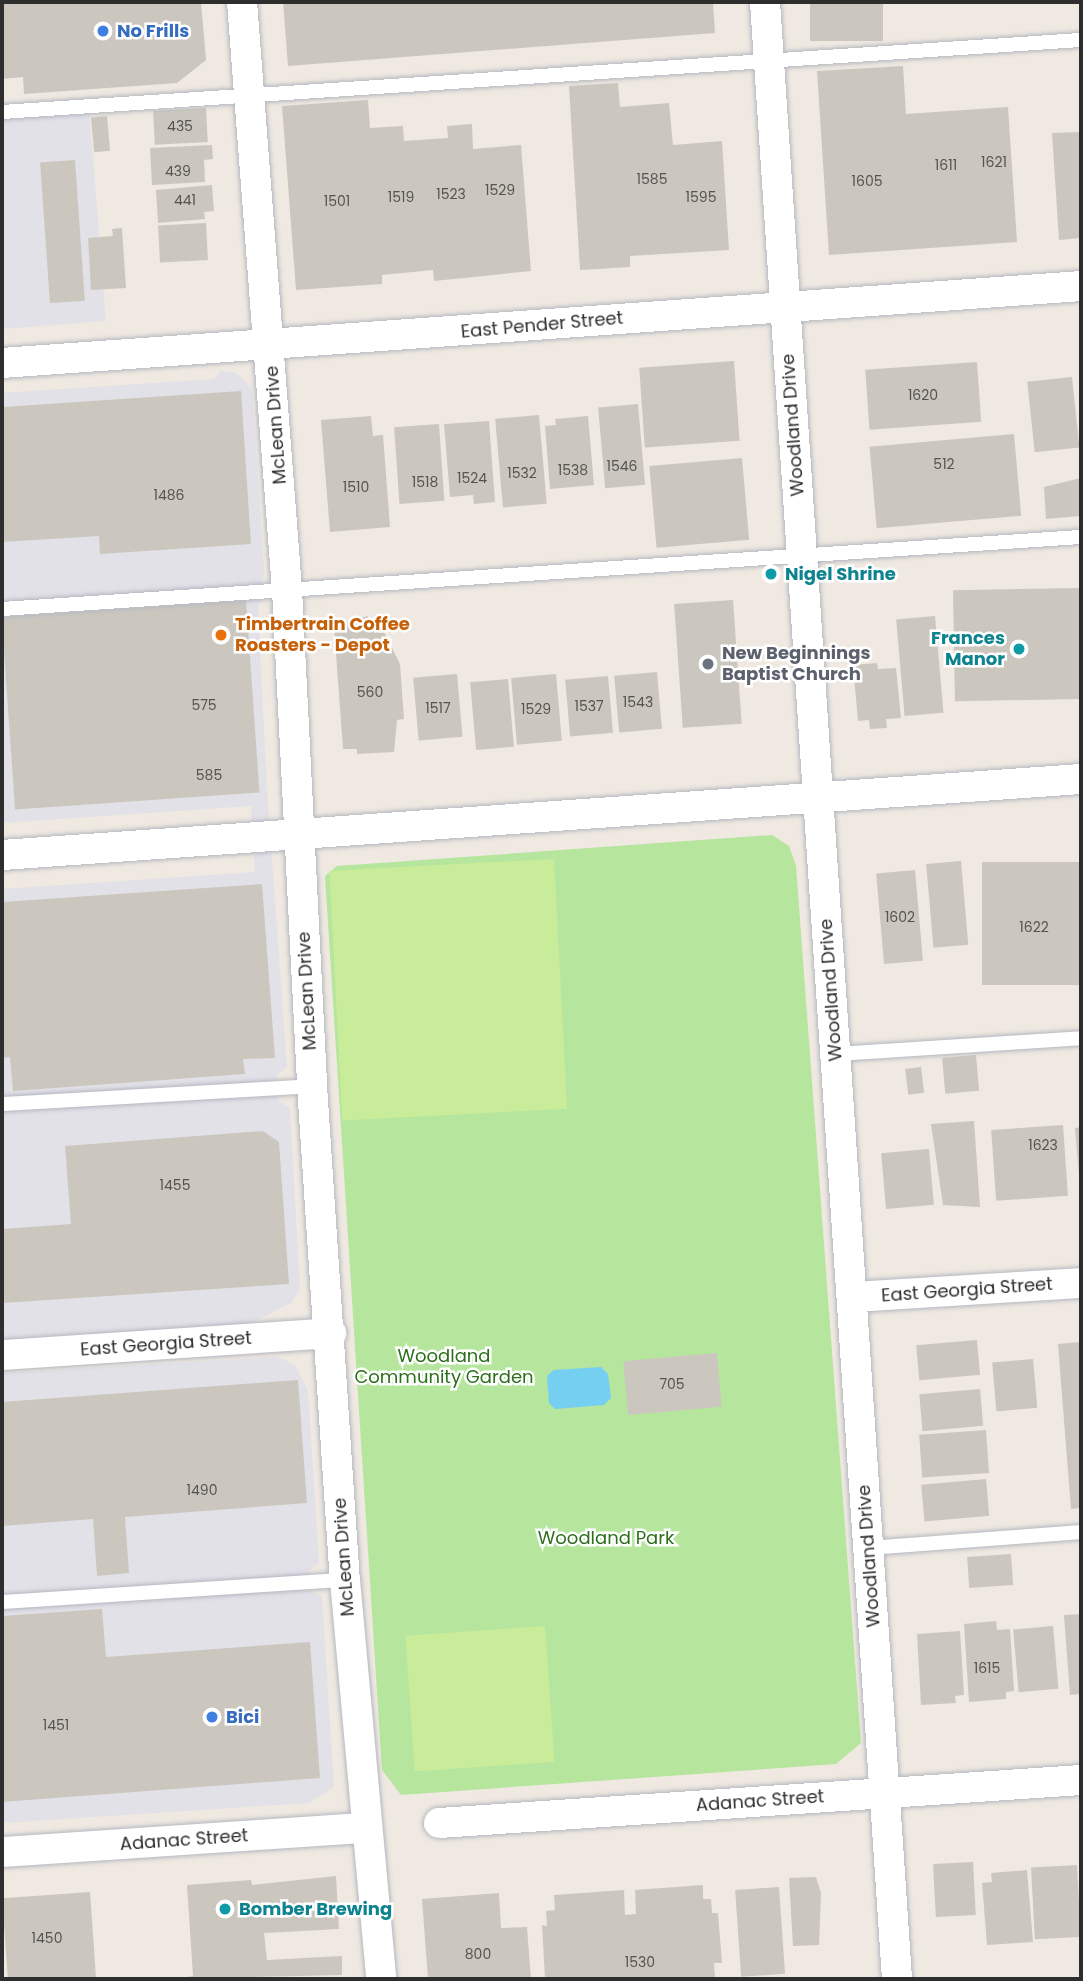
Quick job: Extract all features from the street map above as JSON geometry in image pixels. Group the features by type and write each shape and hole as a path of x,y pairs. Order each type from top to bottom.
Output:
{"street":[{"name":"McLean Drive","path":"242,2 271,346 287,589 312,1086 331,1333 345,1580 381,1979"},
{"name":"Woodland Drive","path":"765,2 897,1979"},
{"name":"East Pender Street","path":"2,363 271,346 785,305 1081,286"},
{"path":"2,855 818,795 1081,779"},
{"name":"East Georgia Street","path":"852,1297 1081,1283"},
{"name":"East Georgia Street","path":"2,1355 331,1333"},
{"name":"Adanac Street","path":"439,1823 1081,1780"},
{"name":"Adanac Street","path":"2,1852 366,1828"}],"lane":[{"path":"2,112 250,98 1081,40"},
{"path":"2,609 1081,537"},
{"path":"836,1054 1081,1038"},
{"path":"2,1104 312,1086"},
{"path":"869,1548 1081,1532"},
{"path":"2,1602 345,1580"}],"shaded area":[{"path":"89,106 106,321 2,329 2,111"},
{"path":"221,371 235,372 252,388 264,570 258,611 267,789 287,1067 276,1076 278,1100 290,1108 300,1289 291,1303 247,1325 2,1341 2,889 255,872 251,806 2,823 2,393 214,379"},
{"path":"277,1357 294,1364 308,1390 319,1563 308,1571 311,1592 322,1596 334,1787 309,1803 2,1823 2,1373"}],"green space":[{"name":"Woodland Park","path":"772,835 789,846 796,866 861,1743 836,1764 401,1795 382,1770 325,876 337,866"},
{"path":"554,859 567,1109 342,1120 329,871"},
{"path":"545,1626 554,1762 415,1771 405,1636"}],"water":[{"path":"601,1367 608,1374 611,1398 604,1405 555,1409 549,1403 547,1376 554,1370"}],"building":[{"name":"No Frills","path":"2,2 201,2 206,60 177,83 24,94 23,77 2,79"},
{"path":"283,2 713,2 715,33 288,66"},
{"path":"810,2 883,2 883,41 810,41"},
{"path":"903,66 906,114 1008,107 1017,242 829,255 817,71"},
{"path":"618,83 620,107 669,103 673,145 722,141 729,250 630,256 630,267 580,270 569,86"},
{"path":"368,100 370,128 403,126 404,141 448,138 447,126 472,124 473,149 521,145 531,271 434,281 433,270 382,275 382,284 296,290 282,106"},
{"path":"206,108 208,142 155,145 153,111"},
{"path":"107,116 110,151 94,152 91,117"},
{"path":"1081,132 1081,238 1059,240 1052,133"},
{"path":"212,145 213,159 204,160 205,182 152,185 150,148"},
{"path":"75,160 85,301 50,303 40,162"},
{"path":"212,185 214,211 204,212 205,219 158,223 156,190"},
{"path":"206,223 208,260 160,262 158,226"},
{"path":"122,228 126,288 91,290 88,238 113,236 112,229"},
{"path":"734,361 740,441 645,447 639,368"},
{"path":"977,362 981,422 869,430 865,370"},
{"path":"1072,377 1079,448 1035,452 1027,382"},
{"path":"241,391 251,544 100,554 99,536 2,542 2,407"},
{"path":"638,404 645,485 605,488 598,407"},
{"path":"539,415 547,504 503,507 495,419"},
{"path":"371,416 373,436 383,435 390,527 330,532 321,420"},
{"path":"588,416 594,485 550,489 545,426 556,425 555,419"},
{"path":"489,421 495,502 474,504 473,495 450,497 444,424"},
{"path":"439,424 444,501 399,504 394,427"},
{"path":"1014,434 1021,516 877,528 870,447"},
{"path":"742,458 749,540 657,548 649,466"},
{"path":"1081,478 1081,516 1046,519 1044,487"},
{"name":"Frances Manor","path":"1080,588 1081,699 955,701 953,590"},
{"path":"246,600 259,793 15,810 2,617"},
{"name":"New Beginnings Baptist Church","path":"733,600 742,724 683,728 674,604"},
{"path":"368,616 369,630 383,630 400,664 404,719 397,720 394,752 357,754 357,749 343,749 334,626"},
{"path":"935,616 943,713 905,716 896,619"},
{"path":"877,663 878,669 896,668 901,718 886,719 887,728 870,729 869,720 858,721 853,665"},
{"path":"657,672 662,729 619,733 614,676"},
{"path":"457,674 462,737 419,741 413,678"},
{"path":"556,674 562,741 517,745 511,678"},
{"path":"608,676 613,733 570,737 565,680"},
{"path":"508,679 514,747 476,750 470,682"},
{"path":"961,861 968,945 933,948 926,864"},
{"path":"982,862 1081,862 1081,985 982,985"},
{"path":"915,870 923,961 884,964 876,873"},
{"path":"262,884 275,1058 243,1059 245,1074 13,1091 10,1057 2,1058 2,902"},
{"path":"976,1055 979,1091 945,1094 942,1058"},
{"path":"921,1067 924,1093 908,1095 905,1069"},
{"path":"974,1121 980,1207 943,1205 931,1124"},
{"path":"1063,1125 1068,1196 996,1201 991,1130"},
{"path":"1081,1127 1081,1174 1079,1175 1075,1128"},
{"path":"263,1131 279,1142 289,1284 2,1303 2,1229 71,1224 65,1146"},
{"path":"929,1149 934,1205 886,1209 881,1153"},
{"path":"977,1340 980,1375 919,1380 916,1345"},
{"path":"1081,1342 1081,1508 1071,1509 1058,1344"},
{"path":"717,1353 722,1407 628,1415 623,1361"},
{"path":"1033,1359 1037,1408 996,1411 992,1363"},
{"path":"298,1380 307,1503 125,1517 129,1573 97,1576 93,1519 2,1526 2,1402"},
{"path":"980,1389 983,1426 922,1431 919,1394"},
{"path":"986,1430 989,1473 922,1478 919,1435"},
{"path":"986,1479 989,1516 924,1522 921,1485"},
{"path":"1011,1554 1013,1585 969,1588 967,1557"},
{"path":"102,1609 106,1657 310,1642 320,1778 2,1802 2,1616"},
{"path":"1081,1614 1081,1694 1070,1695 1064,1615"},
{"path":"996,1621 997,1630 1010,1629 1014,1691 1006,1692 1006,1699 969,1702 964,1624"},
{"path":"1053,1626 1058,1689 1019,1692 1013,1629"},
{"path":"960,1631 964,1695 955,1696 956,1703 921,1705 917,1634"},
{"path":"973,1862 976,1915 936,1917 933,1864"},
{"path":"1077,1865 1081,1937 1035,1939 1031,1867"},
{"path":"1027,1870 1033,1942 987,1945 982,1883 992,1882 991,1873"},
{"path":"336,1876 339,1929 264,1933 267,1960 342,1956 342,1975 173,1979 193,1976 187,1885 251,1880 252,1885"},
{"path":"816,1877 821,1893 819,1945 793,1946 789,1878"},
{"path":"703,1885 703,1899 711,1899 712,1913 718,1913 722,1963 714,1963 715,1977 545,1979 542,1925 547,1926 546,1911 555,1910 554,1895 624,1890 625,1915 636,1914 635,1890"},
{"path":"779,1887 785,1974 741,1977 735,1890"},
{"path":"90,1892 96,1979 8,1979 2,1898"},
{"path":"499,1893 501,1928 527,1927 531,1979 428,1979 422,1899"}],"place":[{"name":"No Frills","path":"103,31"},
{"name":"Nigel Shrine","path":"771,574"},
{"name":"Timbertrain Coffee Roasters - Depot","path":"221,635"},
{"name":"Frances Manor","path":"1019,649"},
{"name":"New Beginnings Baptist Church","path":"708,664"},
{"name":"Bici","path":"212,1717"},
{"name":"Bomber Brewing","path":"225,1909"}],"park label":[{"name":"Woodland Community Garden","path":"444,1367"}]}
